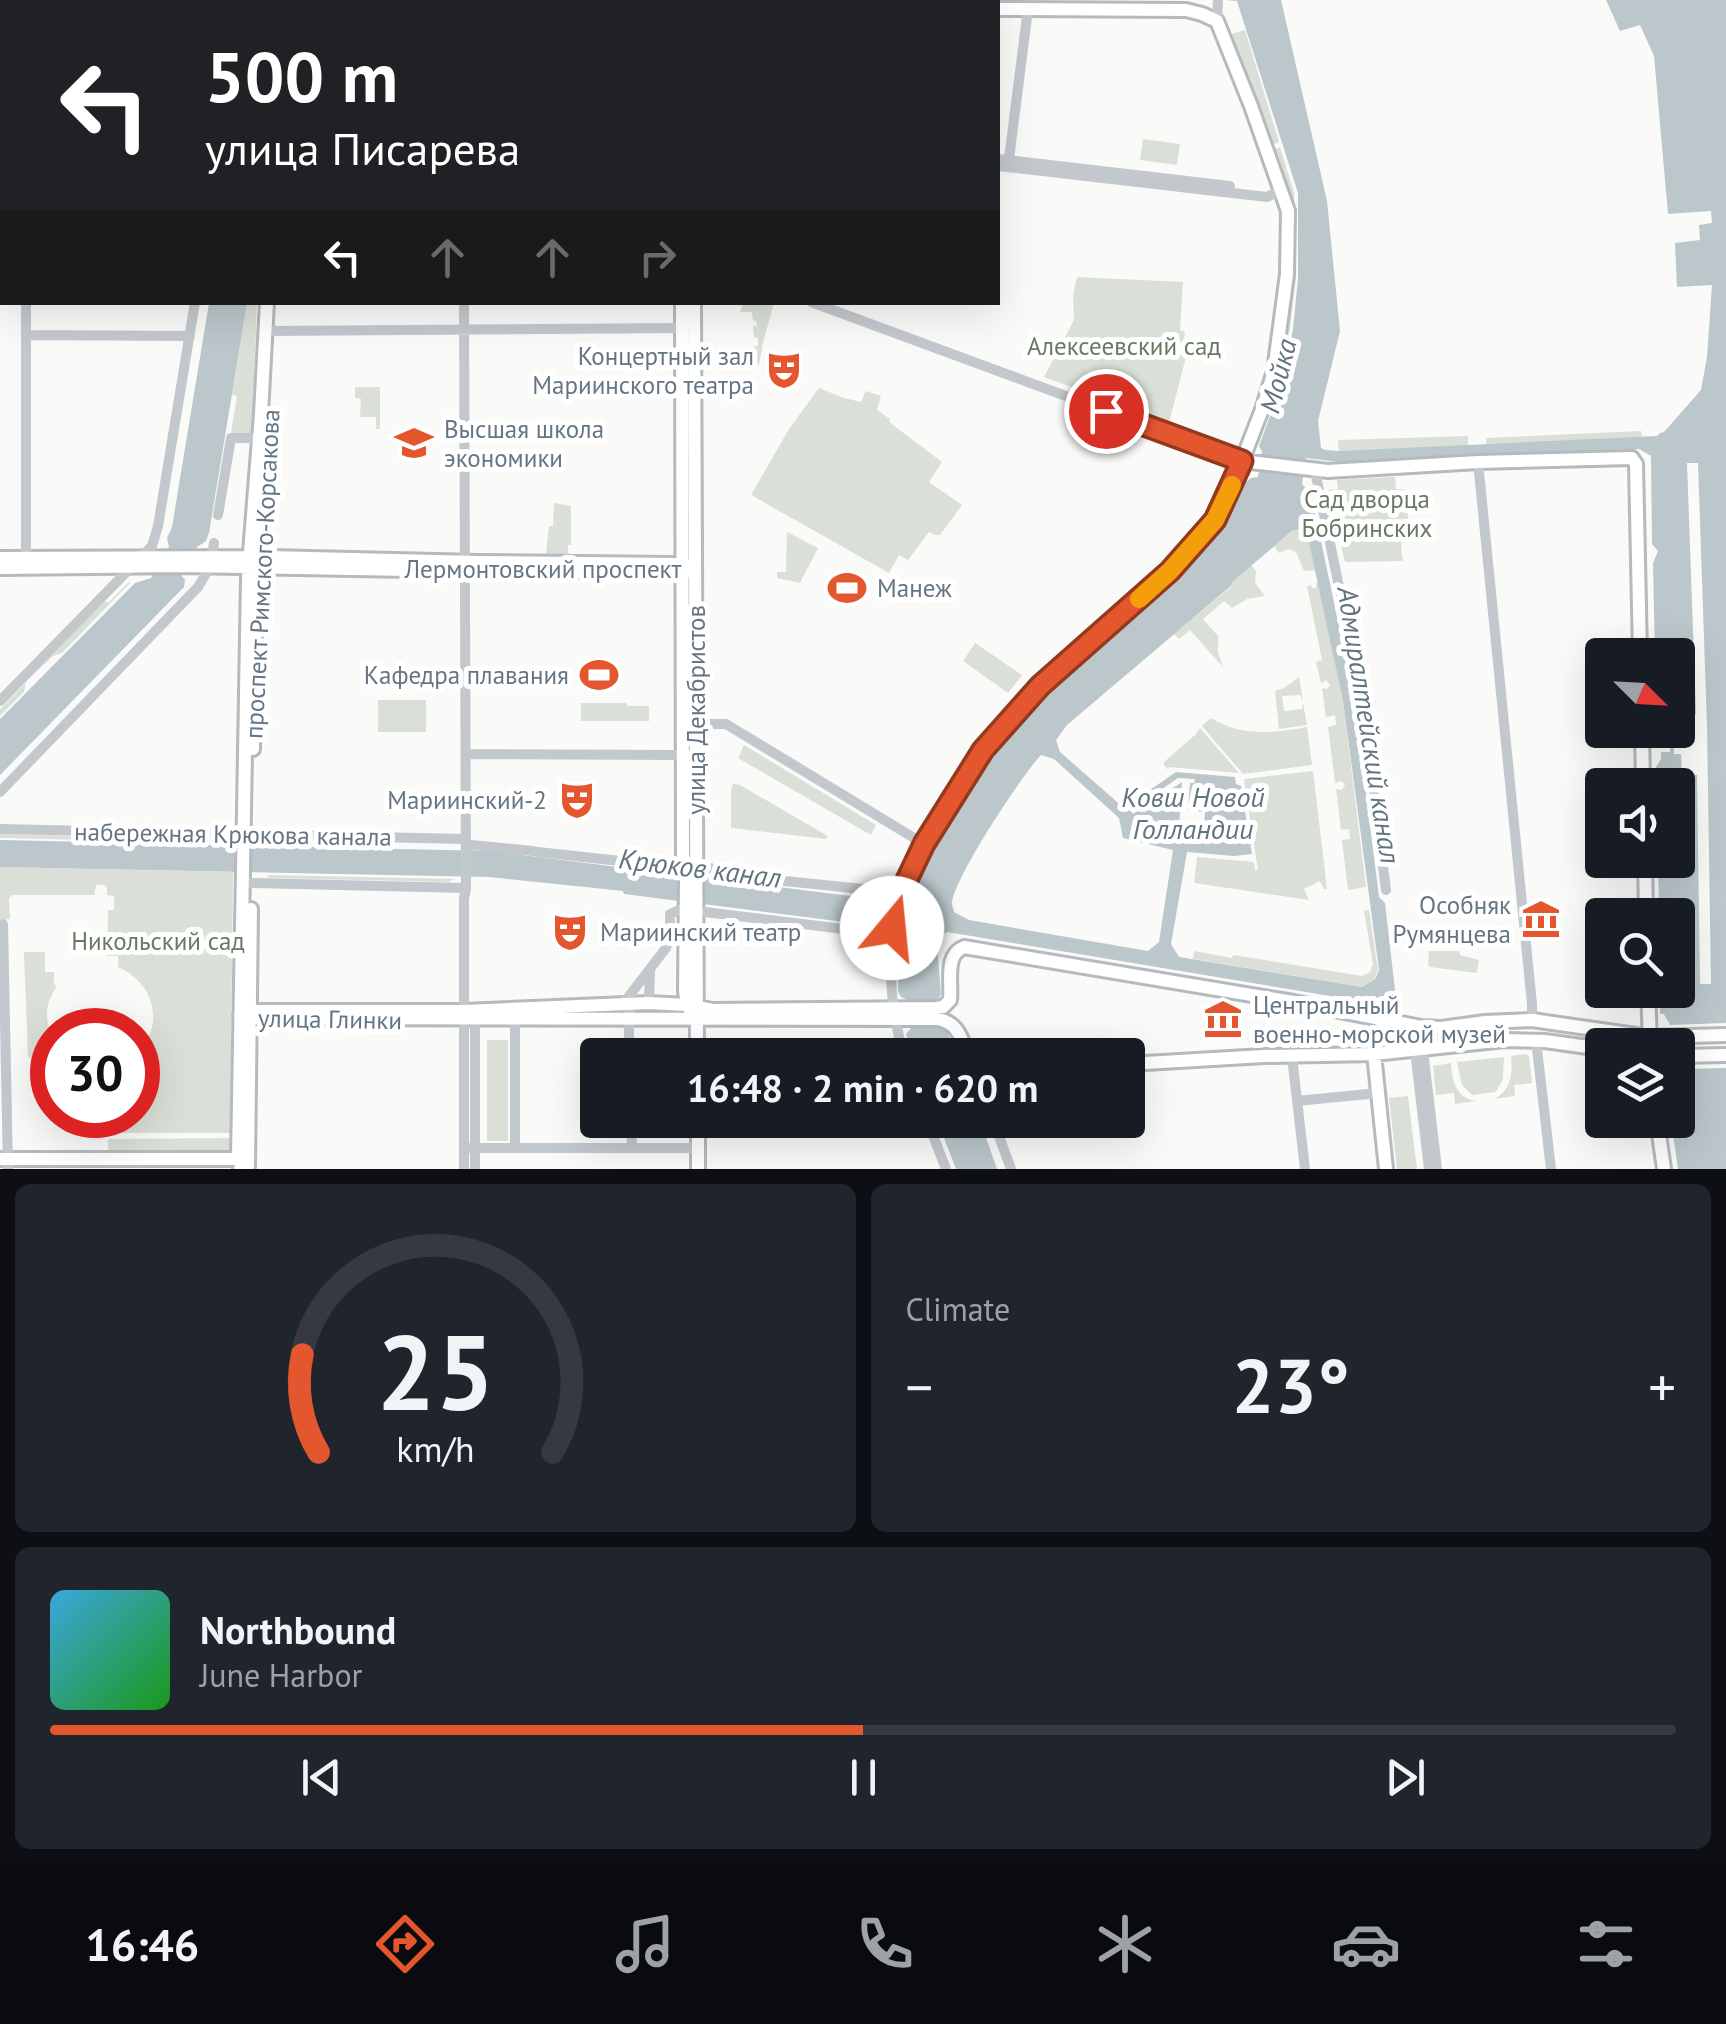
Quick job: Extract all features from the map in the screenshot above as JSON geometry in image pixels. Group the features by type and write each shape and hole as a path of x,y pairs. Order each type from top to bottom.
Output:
{"main road":[{"path":"1000,9 1186,10 1217,21 1288,211 1287,274 1271,383 1242,461 1310,471 1632,458 1636,464 1640,638"},
{"name":"проспект Римского-Корсакова","path":"254,562 270,330 267,305"},
{"name":"проспект Римского-Корсакова","path":"248,876 254,562 260,438 274,305"},
{"name":"улица Декабристов","path":"682,305 687,569 696,724 688,872"},
{"name":"улица Декабристов","path":"688,872 683,854 683,755 694,305"},
{"name":"Лермонтовский проспект","path":"138,562 188,562 212,556 254,562 687,569"},
{"path":"0,558 26,563"},
{"path":"0,568 26,563 138,562"},
{"path":"688,872 696,1038"},
{"path":"5,1162 242,1166 248,876"},
{"path":"691,906 686,944 694,1011"},
{"path":"960,1038 956,1028 939,1016 950,1000 951,960 958,950 970,948 1432,1028 1532,1020 1585,1029"},
{"name":"улица Глинки","path":"627,1009 649,1003 694,1011"},
{"name":"улица Глинки","path":"247,1015 468,1015 627,1009 939,1016"},
{"path":"1386,1169 1374,1054 1378,1032 1391,1020"},
{"path":"1695,1036 1726,1035"},
{"path":"1145,1063 1374,1054 1505,1040 1585,1047"},
{"path":"1695,1056 1726,1055"},
{"path":"698,1138 698,1169"},
{"path":"1660,1138 1664,1169"}],"street":[{"path":"1217,21 1218,0"},
{"path":"1028,9 1003,163 1266,196 1281,190"},
{"path":"26,305 26,563"},
{"path":"0,701 152,546 195,305"},
{"path":"464,305 468,845 464,898 469,1148 464,1169"},
{"path":"819,305 1242,461 1215,520 1170,571 1040,686 989,742 924,844 900,897 892,932 893,1014 899,1038"},
{"path":"270,330 682,328"},
{"path":"26,335 190,336"},
{"path":"218,515 231,438 260,438"},
{"path":"1478,462 1532,1020"},
{"path":"1310,471 1338,572 1362,696 1386,890"},
{"path":"0,792 198,587 212,556"},
{"path":"696,724 726,724 924,844"},
{"path":"466,754 683,755"},
{"name":"набережная Крюкова канала","path":"0,829 468,845 688,872 766,874 784,881 900,897"},
{"name":"набережная Крюкова канала","path":"248,876 466,882"},
{"path":"628,1038 627,1009 668,944 670,914 691,906 892,932"},
{"path":"3,924 5,1162"},
{"path":"668,944 686,944"},
{"path":"649,1003 650,971"},
{"path":"514,1148 515,1014"},
{"path":"1412,1025 1437,1169"},
{"path":"1536,1040 1552,1169"},
{"path":"1419,1050 1429,1169"},
{"path":"1292,1057 1305,1169"},
{"path":"1297,1101 1378,1093"},
{"path":"632,1138 632,1148"},
{"path":"934,1138 946,1169"},
{"path":"1000,1138 1011,1169"},
{"path":"469,1148 698,1148"},
{"path":"469,1148 475,1169"}],"green space":[{"path":"1245,30 1279,142 1271,145 1231,34"},
{"path":"1143,139 1180,144 1177,165 1140,160"},
{"path":"1280,147 1294,193 1296,277 1279,385 1257,444 1285,344 1292,277 1292,205 1273,150"},
{"name":"Алексеевский сад","path":"1077,277 1183,282 1180,330 1185,332 1183,347 1188,349 1169,423 1044,377 1074,320"},
{"path":"247,305 257,305 252,433 231,433 237,396 232,395"},
{"path":"742,305 773,305 759,365 750,363 751,347 758,346 753,326 757,326 756,321 752,312 740,312"},
{"path":"355,387 380,387 380,429 376,429 376,417 360,417 361,399 355,398"},
{"path":"819,388 861,402 866,391 881,396 877,410 942,462 929,482 962,505 940,535 929,532 908,560 899,555 889,573 751,495 789,429"},
{"path":"1641,431 1642,437 1486,445 1486,438"},
{"path":"1468,436 1468,446 1339,451 1338,440"},
{"name":"Сад дворца Бобринских","path":"1395,477 1396,489 1407,490 1408,523 1399,524 1396,529 1403,537 1403,561 1345,562 1328,490 1338,489 1337,480"},
{"path":"1243,481 1221,525 1184,568 1048,690 989,749 1046,688 1183,567 1220,524"},
{"path":"554,503 571,506 568,554 546,554"},
{"path":"1301,529 1308,538 1315,570 1304,571 1296,552 1288,549 1279,553 1274,546"},
{"path":"787,532 818,548 800,583 777,578 777,572 786,572"},
{"path":"1251,565 1256,571 1255,583 1265,596 1247,599 1232,608 1224,601 1203,619 1218,636 1223,667 1190,630 1179,639 1174,634"},
{"path":"130,583 62,653 53,656 30,678 104,602"},
{"path":"1316,583 1343,701 1366,887 1348,890 1342,840 1350,839 1349,829 1341,830 1336,789 1342,790 1345,785 1341,781 1335,783 1328,727 1336,725 1335,715 1326,717 1322,688 1330,685 1326,680 1321,683 1316,662 1322,660 1307,586 1316,588"},
{"path":"975,643 1022,675 1008,693 963,661"},
{"path":"1299,677 1303,701 1300,695 1282,696 1284,711 1302,709 1303,703 1307,725 1279,729 1275,691"},
{"path":"26,682 24,692 0,716 0,709"},
{"path":"378,700 426,700 426,732 378,732"},
{"path":"581,703 649,706 649,721 581,721"},
{"path":"1211,718 1246,731 1307,727 1312,765 1243,774 1202,726"},
{"path":"1200,728 1239,773 1167,769 1163,763"},
{"path":"744,745 876,825 871,835 738,758"},
{"path":"1313,771 1327,889 1320,881 1304,889 1309,900 1194,883 1197,857 1254,862 1258,870 1244,779"},
{"path":"733,784 828,836 826,839 731,828"},
{"path":"0,834 231,840 231,843 0,838"},
{"name":"Никольский сад","path":"0,867 233,872 230,1133 160,1133 160,1008 152,1008 143,987 118,967 118,956 107,956 108,910 114,910 114,896 107,895 104,885 96,885 94,895 12,895 10,919 0,920"},
{"path":"267,875 455,879 448,882"},
{"path":"1369,910 1378,970 1374,979 1362,987 1193,959 1194,951 1362,976 1370,972 1373,964 1364,911"},
{"path":"1429,951 1459,951 1460,955 1479,960 1477,973 1430,967"},
{"path":"24,952 45,952 45,972 54,972 57,986 48,1008 30,1008 28,1056"},
{"path":"487,1040 508,1040 508,1141 487,1141"},
{"path":"1526,1054 1532,1083 1514,1085 1515,1096 1494,1099 1510,1081 1511,1056"},
{"path":"1504,1057 1503,1079 1496,1092 1472,1095 1462,1085 1457,1062"},
{"path":"1451,1063 1456,1088 1476,1101 1455,1104 1454,1093 1436,1095 1433,1066"},
{"path":"1408,1096 1417,1169 1397,1169 1389,1098"},
{"path":"230,1138 230,1150 108,1151 108,1139"}],"water":[{"name":"Ковш Новой Голландии","path":"1226,0 1281,0 1327,201 1340,331 1318,421 1321,448 1339,451 1657,436 1701,390 1712,285 1677,287 1675,243 1700,240 1699,225 1712,223 1711,211 1668,214 1654,56 1640,25 1620,31 1606,0 1726,0 1726,1169 1678,1169 1674,1138 1695,1138 1695,1028 1670,1028 1660,1008 1695,1008 1695,898 1659,898 1658,878 1695,878 1695,768 1656,767 1661,748 1695,748 1695,638 1655,638 1653,563 1658,551 1652,544 1651,456 1639,449 1339,462 1306,458 1302,484 1311,494 1354,697 1379,897 1385,903 1395,990 1384,1005 947,932 937,944 941,994 934,1000 938,1027 947,1030 950,1038 908,1038 912,1027 908,1000 898,992 899,929 489,877 0,867 0,840 491,851 907,903 937,840 997,746 1185,569 1222,526 1245,483 1258,477 1262,452 1259,446 1281,386 1293,329 1298,278 1298,193 1237,1","holes":["1300,529 1308,538 1343,701 1379,970 1375,979 1362,987 1179,957 1171,944 1187,852 1252,854 1241,786 1236,784 1235,777 1176,772 1124,808 1060,752 1056,740 1067,725 1292,531","1041,755 1054,759 1119,818 1123,838 1173,850 1159,942 1148,951 969,920 954,912 955,891 1005,804"]},
{"path":"209,305 247,305 209,533 181,575 184,587 0,775 0,719 135,583 151,578 169,547 167,538"},
{"path":"944,1138 986,1138 997,1169 956,1169"}],"pier":[{"path":"1687,463 1698,463 1711,984 1700,984 1697,775 1695,768 1682,768 1681,754 1674,754 1674,748 1695,748"},
{"path":"1178,778 1195,779 1190,783 1188,810 1205,812 1204,830 1179,828 1182,782 1133,814 1131,810"},
{"path":"1660,1014 1664,1014 1669,1025 1726,1023 1726,1068 1695,1069 1695,1028 1668,1028"}],"slow traffic":[{"path":"1139,599 1215,520 1232,485"}],"place":[{"name":"Концертный зал Мариинского театра","path":"784,370"},
{"name":"Высшая школа экономики","path":"414,443"},
{"name":"Манеж","path":"847,588"},
{"name":"Кафедра плавания","path":"599,675"},
{"name":"Мариинский-2","path":"577,800"},
{"name":"Особняк Румянцева","path":"1541,919"},
{"name":"Мариинский театр","path":"570,932"},
{"name":"Центральный военно-морской музей","path":"1223,1019"}],"route":[{"path":"892,928 904,886 924,844 983,750 1040,686 1170,571 1215,520 1242,461 1106,411"}],"water label":[{"name":"Мойка","path":"1278,376"},
{"name":"Адмиралтейский канал","path":"1369,725"},
{"name":"Крюков канал","path":"700,868"}]}
